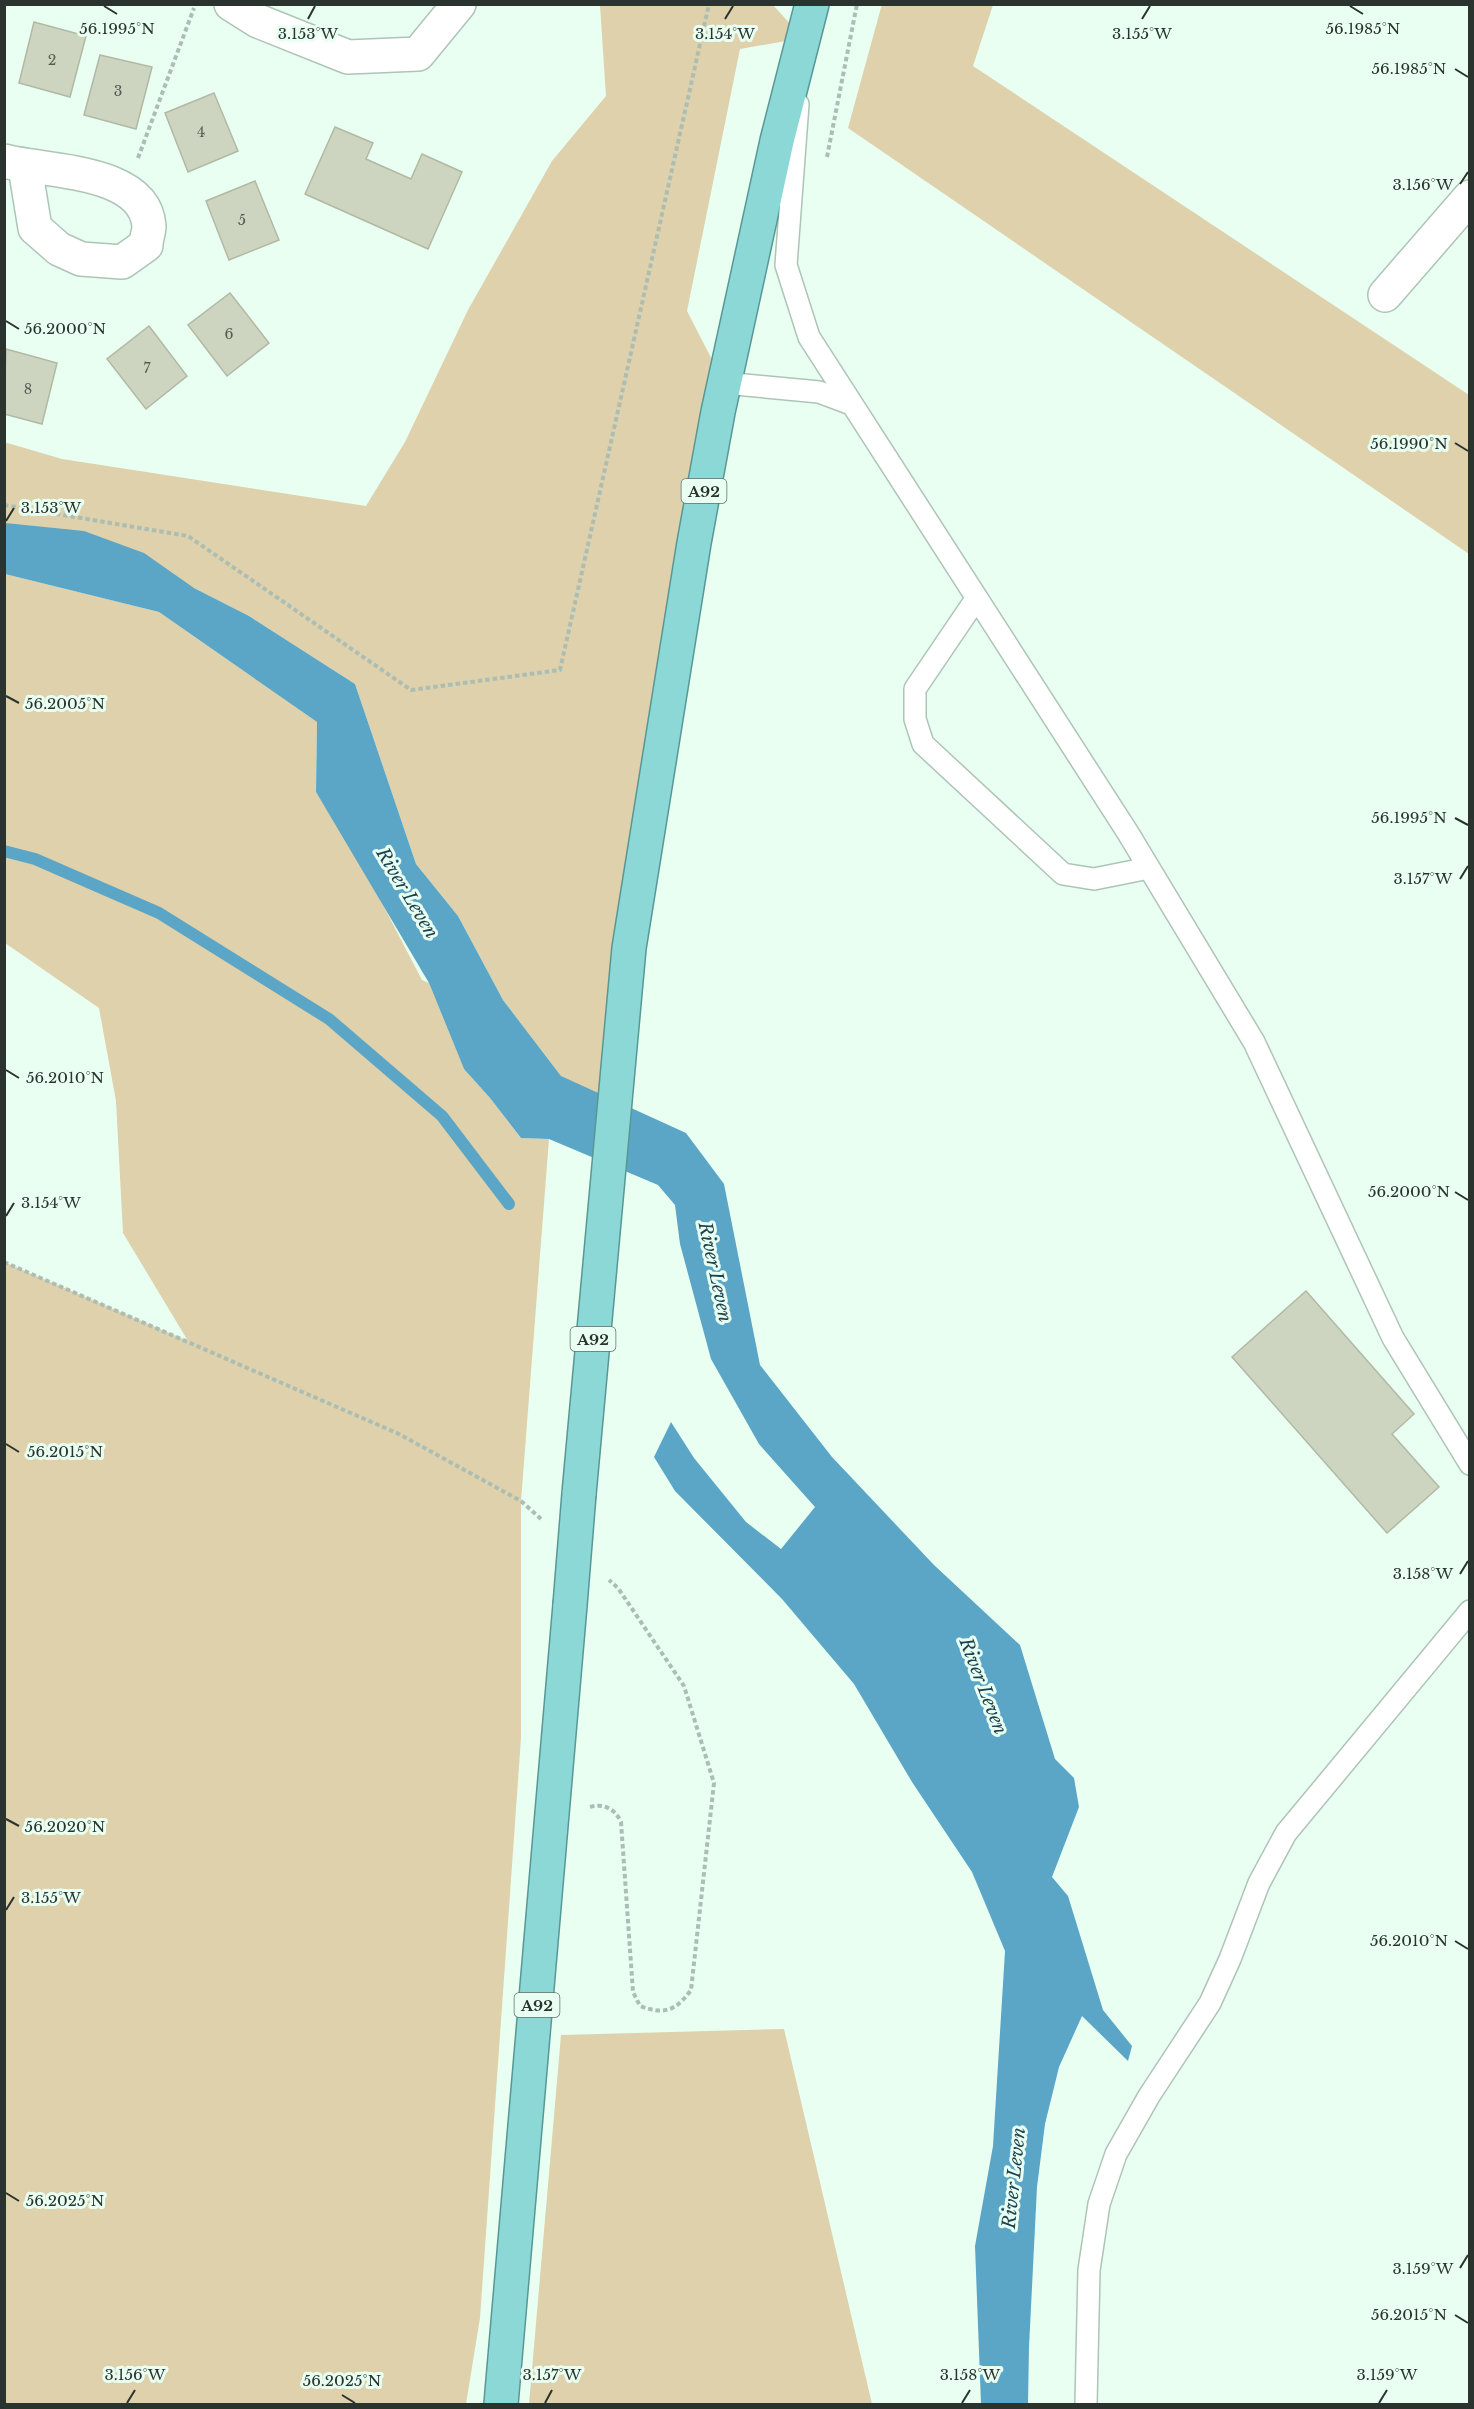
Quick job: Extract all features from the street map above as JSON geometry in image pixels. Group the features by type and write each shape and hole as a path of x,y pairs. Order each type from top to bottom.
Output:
{"highway":[{"name":"A92","path":"501,2404 628,948 694,543 723,383 762,206 812,4"}],"street":[{"path":"231,4 258,21 348,57 417,54 459,4"},
{"path":"15,164 86,175 114,184 126,191 140,201 149,226 146,245 122,262 81,259 59,249 35,228 15,164"},
{"path":"1385,295 1470,197"}],"lane":[{"path":"803,38 786,266 809,337 1149,868 1254,1042 1393,1338 1470,1464"},
{"path":"723,383 819,392 851,404"},
{"path":"976,599 915,689 915,719 923,744 1063,874 1094,879 1149,868"},
{"path":"1086,2404 1089,2270 1099,2204 1116,2154 1149,2096 1209,2003 1230,1959 1259,1883 1286,1833 1470,1611"}],"path":[{"path":"126,191 196,4"},
{"path":"4,505 188,536 411,690 560,670 709,4"},
{"path":"4,1262 399,1434 520,1501"},
{"path":"585,1809 597,1805 608,1807 617,1813 621,1822 633,1992 640,2006 652,2010 667,2010 681,2004 691,1990 714,1784 684,1686 618,1588"}],"shaded area":[{"path":"882,4 993,5 973,66 1469,395 1469,554 848,128"},
{"path":"600,5 773,5 803,38 740,49 687,311 724,383 606,1185 561,1076 503,1000 458,916 416,864 355,684 249,616 194,588 26,527 5,523 4,442 62,459 366,506 405,442 468,310 552,161 606,96"},
{"path":"5,574 159,612 317,722 316,792 371,882 422,980 429,983 464,1069 521,1138 549,1139 521,1501 521,1738 480,2318 466,2404 5,2404 4,1262 188,1341 123,1233 116,1101 99,1008 5,943"},
{"path":"784,2029 872,2404 529,2404 561,2035"}],"water":[{"name":"River Leven","path":"5,523 84,531 144,553 194,588 249,616 355,684 416,864 458,916 503,1000 561,1076 686,1133 724,1184 760,1365 832,1457 934,1565 1020,1645 1055,1759 1074,1778 1079,1807 1052,1877 1068,1896 1103,2010 1132,2046 1128,2061 1082,2016 1059,2067 1045,2124 1037,2187 1028,2404 981,2404 975,2246 993,2146 1005,1951 972,1872 912,1782 854,1684 782,1599 675,1491 654,1457 671,1422 694,1458 746,1522 781,1549 815,1507 759,1444 711,1359 680,1244 675,1205 658,1185 549,1139 521,1138 464,1069 429,983 316,792 317,722 159,612 5,574"}],"building":[{"path":"34,22 86,36 70,97 19,83"},
{"path":"100,55 152,67 136,129 84,115"},
{"path":"214,93 238,151 188,172 165,113"},
{"path":"335,127 373,143 366,159 411,179 422,154 462,172 428,249 305,194"},
{"path":"255,181 279,240 229,260 206,201"},
{"path":"230,293 269,343 227,376 188,325"},
{"path":"149,326 187,376 146,409 107,359"},
{"path":"6,349 57,363 42,424 4,414"},
{"path":"1306,1291 1414,1414 1392,1434 1439,1487 1387,1533 1232,1357"}],"waterway":[{"path":"4,851 35,859 159,913 329,1019 442,1116 509,1204"}]}
